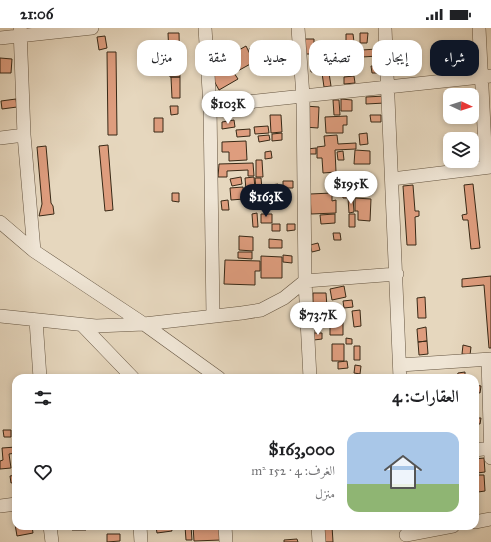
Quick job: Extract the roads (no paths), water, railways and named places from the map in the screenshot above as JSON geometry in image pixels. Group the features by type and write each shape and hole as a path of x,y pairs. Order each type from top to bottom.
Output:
{"street":[{"path":"0,38 20,32 92,28"},
{"path":"204,28 210,106 213,316"},
{"path":"298,28 303,96 305,281 310,374"},
{"path":"385,28 397,274 400,374"},
{"path":"392,179 489,167 486,76 478,28"},
{"path":"20,32 24,135 34,251"},
{"path":"210,106 486,76"},
{"path":"0,138 24,135"},
{"path":"0,222 34,251 144,324 213,374"},
{"path":"0,316 96,326 144,324 261,310 284,298 305,281 397,274"},
{"path":"36,320 40,374"},
{"path":"82,325 129,374"},
{"path":"400,365 489,359 491,458"},
{"path":"479,450 491,448"},
{"path":"0,506 12,504"},
{"path":"479,521 491,519"},
{"path":"50,530 52,542"},
{"path":"140,530 141,542"},
{"path":"225,530 226,542"},
{"path":"318,530 319,542"},
{"path":"406,534 430,530"}]}
